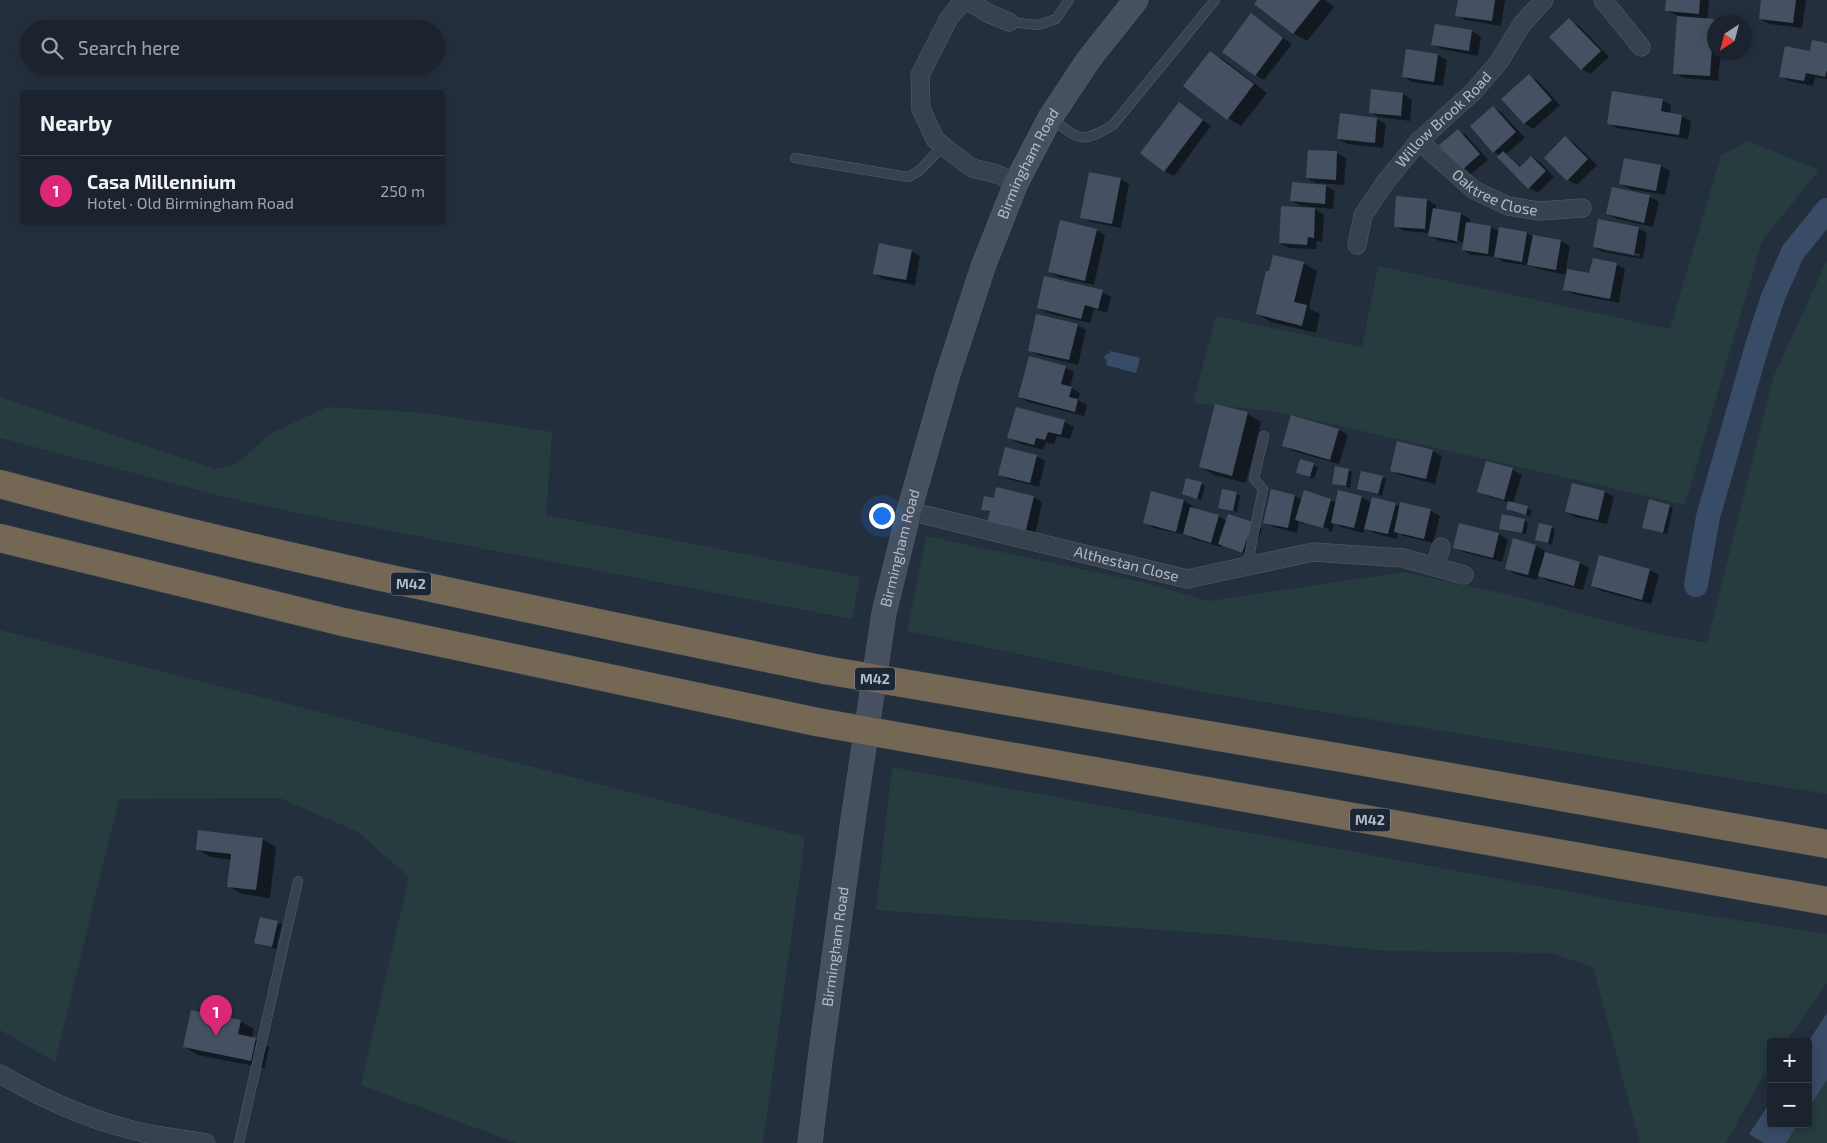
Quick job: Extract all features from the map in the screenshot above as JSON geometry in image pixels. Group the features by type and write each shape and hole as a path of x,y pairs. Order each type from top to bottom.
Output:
{"highway":[{"name":"M42","path":"0,484 200,536 482,600 825,670 1338,757 1827,844"},
{"name":"M42","path":"0,538 343,622 817,722 1827,901"}],"main road":[{"name":"Birmingham Road","path":"810,1143 846,868 884,613 909,512 948,374 983,267 1016,182 1050,118 1089,59 1136,0"}],"street":[{"path":"1009,22 965,0 949,18 920,75 921,109 935,139 972,168 997,174 1016,182"},
{"name":"Willow Brook Road","path":"1357,245 1363,214 1387,180 1419,141 1472,92 1499,62 1522,24 1544,0"},
{"path":"1603,0 1641,48"},
{"name":"Oaktree Close","path":"1419,141 1474,190 1508,206 1539,211 1582,208"},
{"name":"Althestan Close","path":"909,512 1187,579 1313,552 1402,558 1464,575"},
{"path":"1435,567 1441,547"},
{"path":"0,1074 33,1093 66,1108 95,1118 147,1134 206,1143"}],"lane":[{"path":"1009,22 1038,25 1056,20 1070,0"},
{"path":"1050,118 1074,137 1094,137 1113,125 1215,0"},
{"path":"795,158 908,177 920,170 944,146"},
{"path":"1247,566 1264,489 1254,478 1264,436"},
{"path":"239,1143 298,881"}],"green space":[{"path":"1748,141 1819,170 1762,241 1685,505 1279,412 1193,403 1216,316 1362,347 1378,266 1670,329 1721,155"},
{"path":"1827,260 1827,794 1198,691 907,631 926,536 1142,582 1209,601 1403,572 1506,594 1654,633 1707,643 1773,378"},
{"path":"0,397 215,469 238,463 270,434 327,407 425,413 552,432 546,515 860,577 852,619 297,513 221,496 0,438"},
{"path":"0,630 805,837 763,1143 516,1143 361,1085 409,877 358,832 280,798 119,799 55,1062 0,1030"},
{"path":"892,767 1647,906 1827,934 1827,983 1789,1038 1767,1038 1767,1071 1726,1143 1640,1143 1593,967 1552,953 1388,951 1231,935 876,910"},
{"path":"1827,1080 1827,1143 1786,1143 1795,1128 1812,1128 1812,1103"}],"water":[{"path":"1110,351 1140,358 1136,373 1106,365 1107,360 1104,358"},
{"path":"1827,1013 1827,1080 1812,1103 1812,1038"},
{"path":"1767,1107 1767,1128 1795,1128 1786,1143 1764,1143 1749,1134"}],"building":[{"path":"1257,0 1320,0 1293,34 1254,4"},
{"path":"1458,0 1495,0 1492,21 1455,16"},
{"path":"1666,0 1700,0 1699,14 1665,11"},
{"path":"1761,0 1796,0 1793,23 1759,19"},
{"path":"1251,13 1283,38 1255,76 1222,52"},
{"path":"1677,16 1707,18 1707,60 1711,60 1710,76 1673,74"},
{"path":"1569,18 1601,51 1581,70 1549,37"},
{"path":"1435,24 1472,30 1469,51 1431,45"},
{"path":"1812,40 1827,43 1827,70 1825,77 1806,73 1804,81 1779,77 1785,46 1810,51"},
{"path":"1406,49 1438,54 1434,82 1402,77"},
{"path":"1210,51 1254,84 1227,120 1183,86"},
{"path":"1529,74 1552,100 1524,124 1501,99"},
{"path":"1371,89 1403,93 1401,116 1369,113"},
{"path":"1612,91 1663,99 1661,111 1682,115 1679,135 1607,124"},
{"path":"1179,102 1203,120 1164,172 1140,153"},
{"path":"1493,106 1516,132 1493,153 1470,126"},
{"path":"1340,113 1377,118 1375,143 1337,139"},
{"path":"1458,129 1480,154 1461,171 1439,145"},
{"path":"1565,136 1588,159 1567,181 1544,158"},
{"path":"1308,150 1337,151 1336,180 1306,178"},
{"path":"1503,151 1520,167 1531,156 1546,171 1528,189 1497,157"},
{"path":"1624,158 1661,165 1656,191 1619,184"},
{"path":"1089,172 1121,178 1112,224 1080,218"},
{"path":"1292,182 1326,185 1325,204 1290,201"},
{"path":"1612,187 1650,195 1644,223 1606,214"},
{"path":"1396,196 1427,199 1425,229 1394,227"},
{"path":"1281,206 1315,208 1314,238 1308,237 1307,245 1279,243"},
{"path":"1433,208 1461,213 1457,241 1428,236"},
{"path":"1598,219 1639,227 1634,255 1593,247"},
{"path":"1060,220 1097,229 1085,281 1048,272"},
{"path":"1466,222 1491,226 1488,254 1462,250"},
{"path":"1499,227 1527,232 1522,262 1494,257"},
{"path":"1533,235 1561,240 1556,270 1527,265"},
{"path":"879,243 912,250 906,280 873,274"},
{"path":"1273,255 1304,262 1294,302 1307,305 1302,326 1256,314 1266,271 1269,271"},
{"path":"1593,258 1617,263 1610,299 1563,290 1567,269 1589,273"},
{"path":"1044,276 1103,290 1098,309 1085,305 1081,319 1037,308"},
{"path":"1036,314 1078,324 1069,360 1028,351"},
{"path":"1029,356 1066,366 1061,384 1072,387 1069,397 1078,399 1075,412 1018,397"},
{"path":"1215,404 1248,412 1232,476 1199,467"},
{"path":"1016,407 1065,420 1061,435 1048,432 1045,440 1036,438 1034,445 1007,438"},
{"path":"1291,415 1339,429 1330,460 1282,446"},
{"path":"1397,441 1433,450 1426,479 1390,471"},
{"path":"1005,447 1037,455 1030,483 998,475"},
{"path":"1300,459 1314,463 1310,477 1296,473"},
{"path":"1486,461 1513,468 1504,500 1477,492"},
{"path":"1335,466 1349,469 1346,486 1332,484"},
{"path":"1361,471 1383,476 1378,494 1357,489"},
{"path":"1186,478 1202,482 1197,499 1182,494"},
{"path":"1572,483 1605,491 1598,520 1565,512"},
{"path":"996,487 1034,496 1026,530 987,522 990,511 981,510 984,496 994,498"},
{"path":"1222,489 1237,492 1233,511 1218,508"},
{"path":"1271,489 1295,495 1288,528 1263,523"},
{"path":"1304,490 1331,499 1323,528 1295,520"},
{"path":"1338,490 1362,496 1354,528 1331,523"},
{"path":"1151,491 1184,500 1176,532 1143,523"},
{"path":"1372,497 1396,503 1388,534 1364,529"},
{"path":"1649,499 1670,505 1663,533 1642,528"},
{"path":"1508,501 1528,506 1526,515 1506,509"},
{"path":"1400,502 1431,509 1424,539 1394,532"},
{"path":"1190,507 1219,515 1211,543 1183,534"},
{"path":"1228,514 1253,522 1242,553 1218,544"},
{"path":"1502,514 1525,519 1522,533 1499,529"},
{"path":"1459,523 1499,533 1493,558 1453,548"},
{"path":"1539,523 1552,526 1548,543 1535,540"},
{"path":"1513,538 1536,545 1528,575 1505,569"},
{"path":"1545,552 1580,562 1574,586 1538,576"},
{"path":"1599,555 1650,569 1642,600 1591,586"},
{"path":"198,830 263,838 256,890 227,887 231,854 196,850"},
{"path":"260,917 278,921 272,947 254,943"},
{"path":"191,1010 241,1020 238,1034 256,1038 251,1061 183,1047"}],"waterway":[{"path":"1696,585 1708,517 1773,297 1793,252 1827,210"}],"place":[{"name":"Casa Millennium","path":"216,1036"}]}
